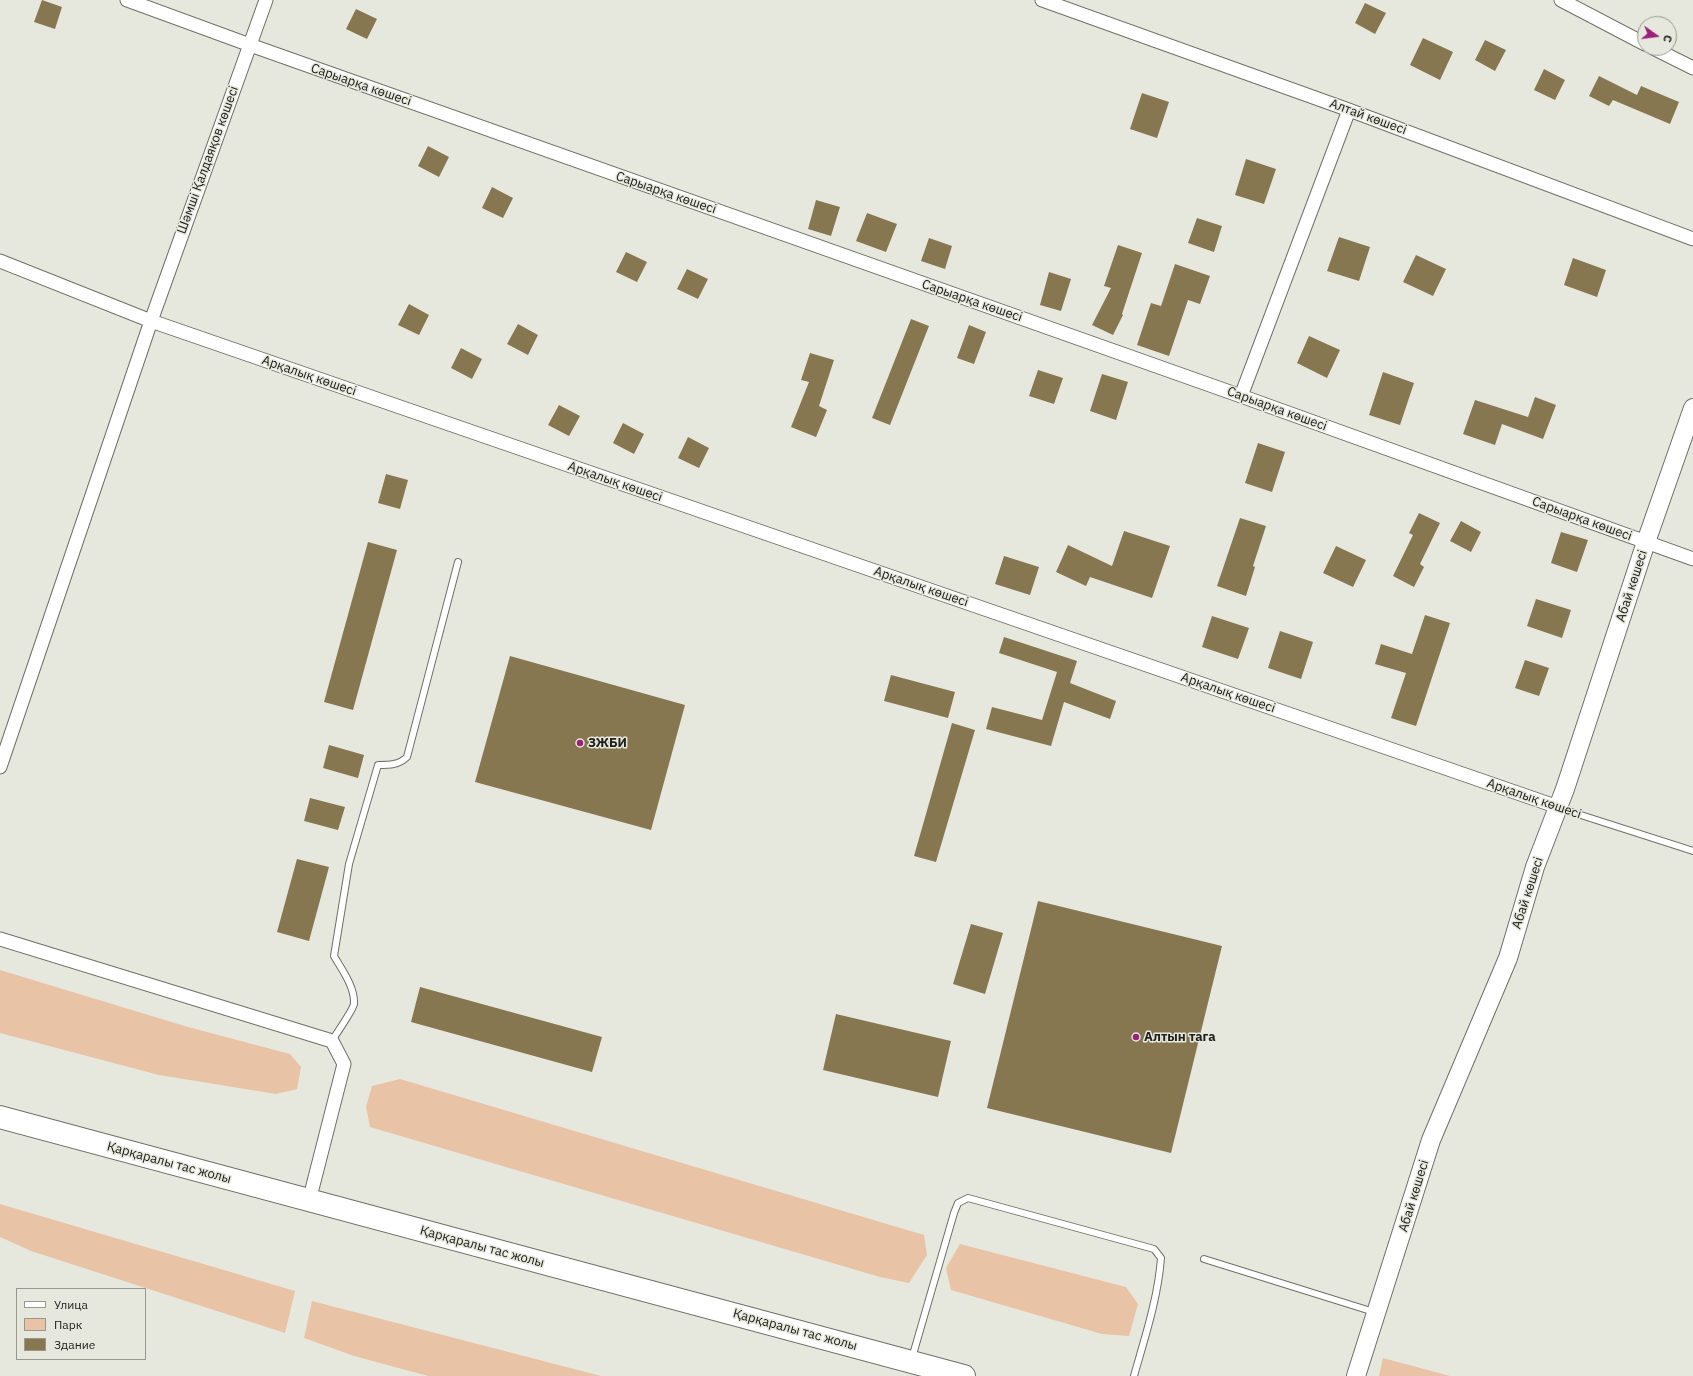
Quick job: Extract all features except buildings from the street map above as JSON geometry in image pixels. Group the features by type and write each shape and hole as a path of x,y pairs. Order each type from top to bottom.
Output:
{"highway":[{"name":"Қарқаралы тас жолы","path":"0,1117 964,1376"}],"main road":[{"name":"Абай көшесі","path":"1356,1376 1431,1140 1508,958 1534,867 1558,807 1646,542 1693,408"}],"street":[{"name":"Сарыарқа көшесі","path":"127,0 250,45 1241,396 1693,559"},
{"name":"Шәмші Қалдаяқов көшесі","path":"0,767 151,321 266,0"},
{"name":"Алтай көшесі","path":"1042,0 1349,110 1693,239"},
{"path":"1561,0 1637,40"},
{"path":"1669,56 1693,68"},
{"path":"1241,396 1349,110"},
{"name":"Арқалық көшесі","path":"0,261 151,321 1558,807"},
{"path":"0,939 332,1041 344,1064 309,1200"}],"lane":[{"path":"332,1041 354,1005 352,990 345,974 334,956 349,864 378,765 397,764 408,757 458,562"},
{"name":"Арқалық көшесі","path":"1558,807 1693,851"},
{"path":"912,1362 954,1213 958,1203 968,1198 1154,1249 1161,1258 1160,1272 1152,1312 1134,1376"},
{"path":"1204,1258 1377,1313"}],"green space":[{"path":"0,970 188,1027 290,1054 301,1067 297,1089 276,1094 159,1075 0,1033"},
{"path":"400,1079 924,1235 927,1255 909,1283 880,1277 370,1127 366,1107 372,1086"},
{"path":"0,1204 295,1291 285,1333 31,1251 0,1237"},
{"path":"960,1244 1126,1287 1138,1304 1129,1336 1102,1334 951,1290 946,1268"},
{"path":"312,1301 601,1376 428,1376 354,1356 304,1338"},
{"path":"1383,1358 1450,1376 1379,1376"}],"place":[{"name":"ЗЖБИ","path":"580,743"},
{"name":"Алтын тага","path":"1136,1037"}]}
